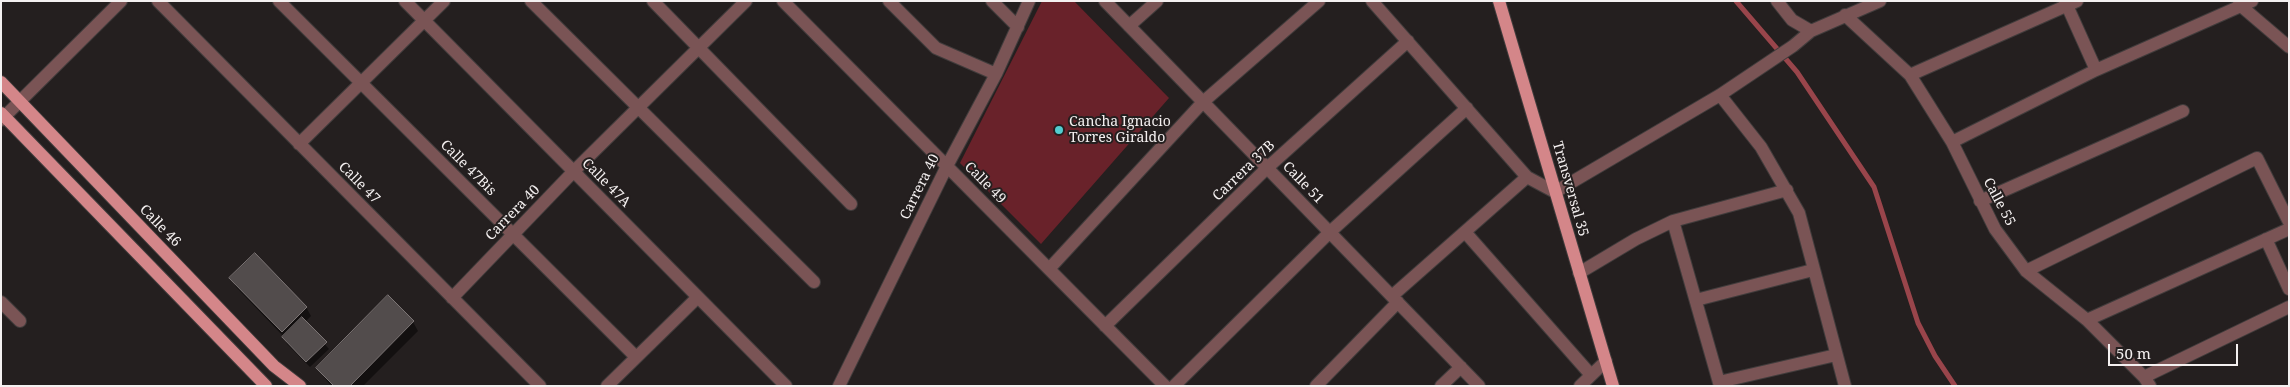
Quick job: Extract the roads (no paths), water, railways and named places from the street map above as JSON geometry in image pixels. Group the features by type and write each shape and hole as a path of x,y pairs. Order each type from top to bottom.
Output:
{"main road":[{"name":"Transversal 35","path":"1499,1 1613,386"},
{"name":"Calle 46","path":"1,82 274,366 300,386"},
{"path":"3,117 266,386"}],"street":[{"path":"3,117 121,1"},
{"name":"Calle 47","path":"158,1 540,386"},
{"name":"Calle 47Bis","path":"278,1 636,357"},
{"name":"Calle 47A","path":"405,1 786,386"},
{"path":"299,144 444,1"},
{"path":"532,1 814,282"},
{"path":"653,1 851,204"},
{"name":"Carrera 40","path":"452,298 574,171 746,1"},
{"name":"Calle 49","path":"783,1 1165,386"},
{"path":"890,1 936,48 996,74"},
{"path":"992,1 1018,27"},
{"name":"Carrera 40","path":"839,386 947,166 996,74 1029,1"},
{"name":"Calle 51","path":"1105,1 1479,386"},
{"path":"1129,26 1156,1"},
{"path":"1049,269 1204,102 1319,1"},
{"path":"1372,1 1527,177 1555,192 1720,95 1794,46 1811,31 1872,3"},
{"path":"1777,1 1792,20 1811,31"},
{"path":"1910,74 2070,3 2096,70"},
{"path":"1952,142 2096,70 2244,3 2289,47"},
{"name":"Calle 55","path":"1845,16 1910,74 1952,142 1995,229 2026,272 2087,320 2147,382"},
{"name":"Carrera 37B","path":"1105,326 1267,168 1408,41"},
{"path":"1720,95 1760,147 1799,212 1845,386"},
{"path":"1174,386 1330,232 1467,108"},
{"path":"1980,201 2184,111"},
{"path":"2026,272 2257,158 2289,222"},
{"path":"1316,386 1395,299 1465,232 1527,177"},
{"path":"1579,273 1636,239 1673,221 1787,190"},
{"path":"1673,221 1720,384 1836,355"},
{"path":"2087,320 2289,229"},
{"path":"1465,232 1591,375"},
{"path":"2266,239 2289,289"},
{"path":"1696,300 1813,270"},
{"path":"607,386 698,297"},
{"path":"1,302 20,321"},
{"path":"2147,382 2289,307"},
{"path":"1580,386 1606,361"},
{"path":"1441,386 1461,367"}],"waterway":[{"path":"1736,1 1797,72 1874,187 1918,323 1935,356 1955,386"}],"place":[{"name":"Cancha Ignacio Torres Giraldo","path":"1059,130"}]}
